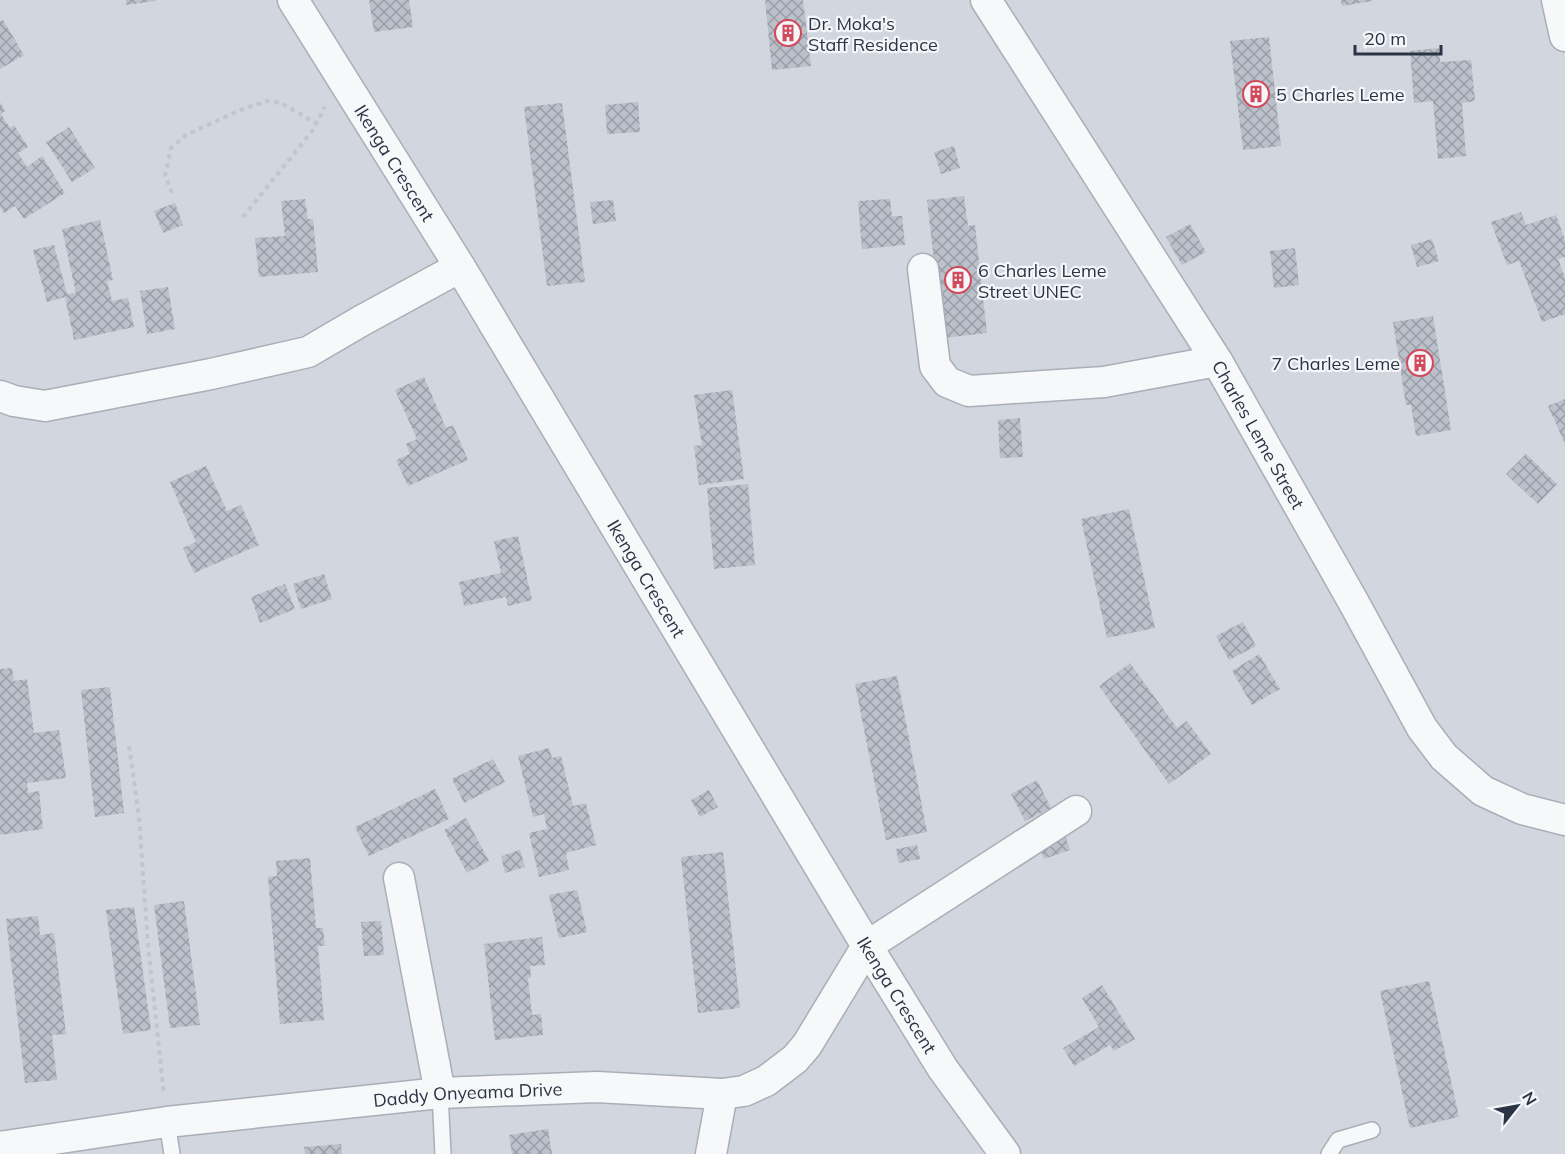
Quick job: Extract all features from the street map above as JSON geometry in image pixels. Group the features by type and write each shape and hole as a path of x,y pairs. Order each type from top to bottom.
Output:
{"street":[{"name":"Ikenga Crescent","path":"293,0 460,267 867,946 943,1068 1005,1154"},
{"name":"Charles Leme Street","path":"986,0 1217,361 1422,728 1444,757 1483,791 1522,809 1565,820"},
{"path":"1557,0 1565,36"},
{"path":"0,396 14,401 45,406 211,374 308,352 460,267"},
{"path":"923,269 935,366 947,382 969,391 1104,382 1217,361"},
{"path":"867,946 1076,811"},
{"path":"399,878 441,1093"},
{"name":"Daddy Onyeama Drive","path":"0,1147 167,1122 441,1093 597,1087 722,1094 744,1091 766,1081 795,1059 807,1045 867,946"},
{"path":"711,1154 722,1094"}],"lane":[{"path":"441,1093 443,1154"},
{"path":"167,1122 172,1154"},
{"path":"1329,1154 1338,1140 1372,1130"}],"path":[{"path":"243,217 313,130 341,78"},
{"path":"172,193 165,175 171,148 186,135 238,111 267,101 281,103 316,123"},
{"path":"129,746 139,817 148,945 167,1122"}],"shaded area":[{"path":"0,0 1565,0 1565,1154 0,1154"}],"building":[{"path":"126,0 155,0 155,1 126,5"},
{"path":"369,0 409,0 413,27 374,32"},
{"name":"Dr. Moka's Staff Residence","path":"765,0 803,0 811,66 772,70"},
{"path":"1341,0 1372,0 1372,1 1342,6"},
{"path":"3,20 24,55 0,69 0,21"},
{"name":"5 Charles Leme","path":"1269,37 1281,146 1243,150 1230,41"},
{"path":"1439,48 1440,62 1471,60 1475,101 1462,103 1466,156 1438,159 1433,101 1414,103 1410,51"},
{"path":"0,102 5,111 1,114 10,128 14,125 28,147 18,153 27,167 42,156 65,193 24,219 15,206 4,213 0,207"},
{"path":"638,102 640,132 607,134 605,105"},
{"path":"562,103 585,282 547,286 524,107"},
{"path":"69,127 95,168 72,182 46,142"},
{"path":"954,146 960,168 941,174 934,152"},
{"name":"6 Charles Leme Street UNEC","path":"964,196 968,226 975,225 987,333 943,338 927,200"},
{"path":"305,199 308,219 313,219 318,272 259,277 255,238 285,236 281,201"},
{"path":"890,199 892,216 902,216 905,245 862,249 858,201"},
{"path":"613,200 616,221 593,224 590,202"},
{"path":"175,203 183,225 163,233 154,211"},
{"path":"1521,212 1526,225 1556,215 1565,240 1565,257 1558,259 1565,277 1565,314 1542,322 1519,261 1507,265 1491,222"},
{"path":"100,220 113,280 107,281 112,301 128,298 134,327 74,340 65,297 47,302 33,250 54,245 67,294 76,293 62,229"},
{"path":"1190,224 1206,252 1182,265 1166,237"},
{"path":"1432,239 1439,261 1417,267 1411,245"},
{"path":"1295,248 1299,285 1274,288 1270,251"},
{"path":"168,287 175,329 147,334 140,291"},
{"name":"7 Charles Leme","path":"1433,316 1451,430 1416,436 1411,405 1406,405 1393,322"},
{"path":"424,377 446,428 453,425 468,460 408,486 396,460 410,454 406,444 417,439 395,390"},
{"path":"732,390 744,479 699,485 694,446 702,445 694,395"},
{"path":"1565,399 1565,444 1548,406"},
{"path":"1020,418 1023,457 1000,458 998,420"},
{"path":"1526,454 1557,484 1538,504 1506,474"},
{"path":"206,466 227,511 241,505 259,545 194,573 183,548 196,542 170,482"},
{"path":"748,484 755,565 714,569 707,488"},
{"path":"1129,509 1155,628 1107,638 1081,519"},
{"path":"518,536 532,600 508,606 506,597 464,606 459,582 501,573 494,541"},
{"path":"324,574 332,599 301,609 293,584"},
{"path":"285,584 295,609 260,623 251,597"},
{"path":"1243,622 1256,646 1229,660 1216,636"},
{"path":"1259,654 1280,689 1252,705 1232,671"},
{"path":"1130,663 1177,728 1187,721 1211,754 1169,784 1099,686"},
{"path":"12,668 14,681 27,679 34,733 59,730 66,778 27,783 28,793 39,791 43,829 0,835 0,669"},
{"path":"897,676 927,832 886,840 855,684"},
{"path":"110,687 124,813 95,817 81,690"},
{"path":"549,748 552,758 561,756 573,806 586,803 596,845 566,853 569,870 539,877 529,833 547,829 544,814 533,817 518,756"},
{"path":"493,759 505,782 464,803 452,779"},
{"path":"1037,780 1051,808 1025,821 1011,794"},
{"path":"435,789 449,819 369,856 355,827"},
{"path":"709,790 718,807 700,817 691,800"},
{"path":"466,818 489,861 467,873 444,830"},
{"path":"1064,832 1070,850 1044,859 1038,841"},
{"path":"917,845 920,859 899,863 896,849"},
{"path":"520,850 525,867 505,873 501,856"},
{"path":"723,852 740,1008 698,1013 681,857"},
{"path":"310,858 316,928 323,928 325,946 318,946 324,1020 280,1024 268,877 277,876 276,861"},
{"path":"577,890 587,932 559,938 549,895"},
{"path":"184,901 200,1025 170,1028 154,905"},
{"path":"134,907 151,1030 123,1034 106,910"},
{"path":"38,916 40,935 54,933 66,1034 52,1035 57,1080 25,1083 6,919"},
{"path":"381,921 384,955 364,956 361,922"},
{"path":"542,937 545,965 530,966 531,977 528,978 532,1015 541,1014 543,1035 495,1040 484,944"},
{"path":"1429,981 1459,1117 1410,1128 1380,991"},
{"path":"1102,985 1135,1039 1114,1051 1110,1045 1074,1066 1063,1048 1099,1027 1082,998"},
{"path":"548,1129 552,1154 512,1154 509,1135"},
{"path":"341,1144 342,1154 305,1154 304,1147"}],"place":[{"name":"Dr. Moka's Staff Residence","path":"788,33"},
{"name":"5 Charles Leme","path":"1256,94"},
{"name":"6 Charles Leme Street UNEC","path":"958,280"},
{"name":"7 Charles Leme","path":"1420,363"}]}
